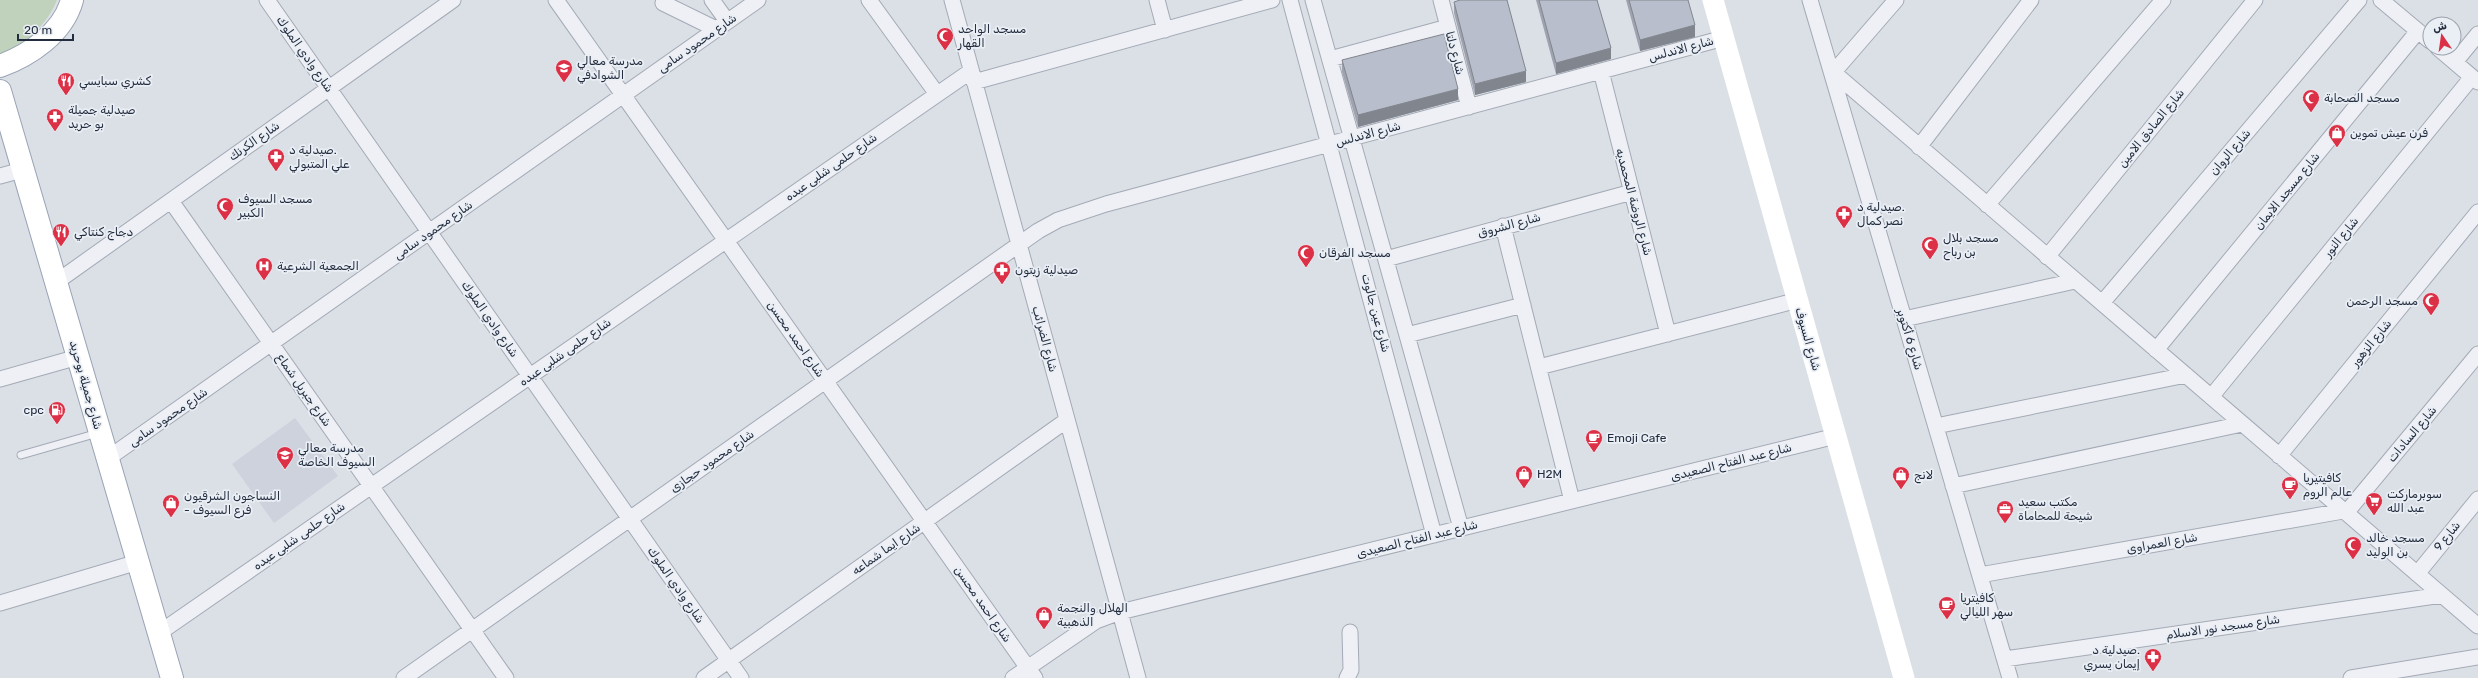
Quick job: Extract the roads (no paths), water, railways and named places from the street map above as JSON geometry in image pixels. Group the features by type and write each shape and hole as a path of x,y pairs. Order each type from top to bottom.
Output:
{"main road":[{"name":"شارع السيوف","path":"1713,0 1904,678"},
{"path":"0,66 18,59 39,45 57,27 72,2"},
{"name":"شارع جميلة بوحريد","path":"0,91 55,283 172,678"}],"street":[{"name":"شارع وادي الملوك","path":"267,0 741,678"},
{"name":"شارع الكرنك","path":"55,283 453,0"},
{"name":"شارع احمد محسن","path":"556,0 1031,673"},
{"path":"712,0 722,25"},
{"name":"شارع محمود سامى","path":"108,459 758,0"},
{"path":"870,0 937,94"},
{"name":"شارع الضرائب","path":"952,0 1138,678"},
{"path":"1157,0 1165,30"},
{"name":"شارع حلمى شلبى عبده","path":"159,632 937,94 973,76 1165,30 1272,0"},
{"name":"شارع عين جالوت","path":"1290,0 1331,144 1434,535"},
{"name":"شارع عين جالوت","path":"1313,0 1353,138 1461,528"},
{"name":"شارع دلتا","path":"1441,0 1470,106"},
{"name":"شارع 6 أكتوبر","path":"1810,0 2010,678"},
{"path":"1896,0 1832,73 2478,626"},
{"path":"1919,146 2031,0"},
{"path":"1987,205 2163,0"},
{"name":"شارع الصادق الامين","path":"2047,257 2255,0"},
{"name":"شارع الروان","path":"2102,303 2359,0"},
{"path":"2388,2 2422,34"},
{"path":"663,3 722,25"},
{"path":"1330,59 1448,27"},
{"name":"شارع مسجد الايمان","path":"2156,350 2418,31"},
{"path":"2455,62 2478,34"},
{"name":"شارع الاندلس","path":"1019,245 1051,224 1077,213 1724,38"},
{"path":"2448,56 2475,79"},
{"name":"شارع الروضة المحمديه","path":"1601,71 1668,334"},
{"name":"شارع النور","path":"2211,397 2475,79"},
{"path":"0,176 22,170"},
{"name":"شارع الشروق","path":"1386,259 1632,192"},
{"name":"شارع جبريل شماع","path":"171,201 506,678"},
{"name":"شارع الزهور","path":"2279,456 2478,212"},
{"path":"1503,226 1572,501"},
{"name":"شارع محمود حجازى","path":"404,678 1019,245"},
{"path":"1904,319 2075,281"},
{"path":"1539,367 1798,300"},
{"path":"1407,335 1523,305"},
{"name":"شارع السادات","path":"2344,512 2478,354"},
{"path":"0,378 78,357"},
{"path":"1936,426 2186,375"},
{"name":"شارع ايما شماعه","path":"704,678 1067,420"},
{"path":"1954,486 2242,424"},
{"name":"شارع عبد الفتاح الصعيدى","path":"1013,678 1031,673 1096,621 1120,612 1836,436"},
{"name":"شارع 9","path":"2417,574 2478,498"},
{"name":"شارع العمراوى","path":"1980,575 2344,512"},
{"path":"0,603 138,562"},
{"name":"شارع مسجد نور الاسلام","path":"2005,660 2442,595"},
{"path":"1347,678 1351,670 1350,632"},
{"path":"2351,678 2478,657"}],"lane":[{"path":"21,455 100,433"}],"place":[{"name":"مسجد الواحد القهار","path":"945,51"},
{"name":"مدرسة معالي الشوادفي","path":"564,83"},
{"name":"كشري سبايسي","path":"66,96"},
{"name":"مسجد الصحابة","path":"2311,113"},
{"name":"صيدلية جميلة بو حريد","path":"55,132"},
{"name":"فرن عيش تموين","path":"2337,148"},
{"name":"صيدلية د. علي المتبولي","path":"276,172"},
{"name":"مسجد السيوف الكبير","path":"225,221"},
{"name":"صيدلية د. نصر كمال","path":"1844,229"},
{"name":"دجاج كنتاكي","path":"61,247"},
{"name":"مسجد بلال بن رباح","path":"1930,260"},
{"name":"مسجد الفرقان","path":"1306,268"},
{"name":"الجمعية الشرعية","path":"264,281"},
{"name":"صيدلية زيتون","path":"1002,285"},
{"name":"مسجد الرحمن","path":"2431,316"},
{"name":"cpc","path":"57,425"},
{"name":"Emoji Cafe","path":"1594,453"},
{"name":"مدرسة معالي السيوف الخاصة","path":"285,470"},
{"name":"H2M","path":"1524,489"},
{"name":"لانج","path":"1901,490"},
{"name":"كافيتيريا عالم الروم","path":"2290,500"},
{"name":"سوبرماركت عبد الله","path":"2374,516"},
{"name":"النساجون الشرقيون - فرع السيوف","path":"171,518"},
{"name":"مكتب سعيد شيحة للمحاماة","path":"2005,524"},
{"name":"مسجد خالد بن الوليد","path":"2353,560"},
{"name":"كافيتريا سهر الليالي","path":"1947,620"},
{"name":"الهلال والنجمة الذهبية","path":"1044,630"},
{"name":"صيدلية د. إيمان يسري","path":"2153,672"}]}
